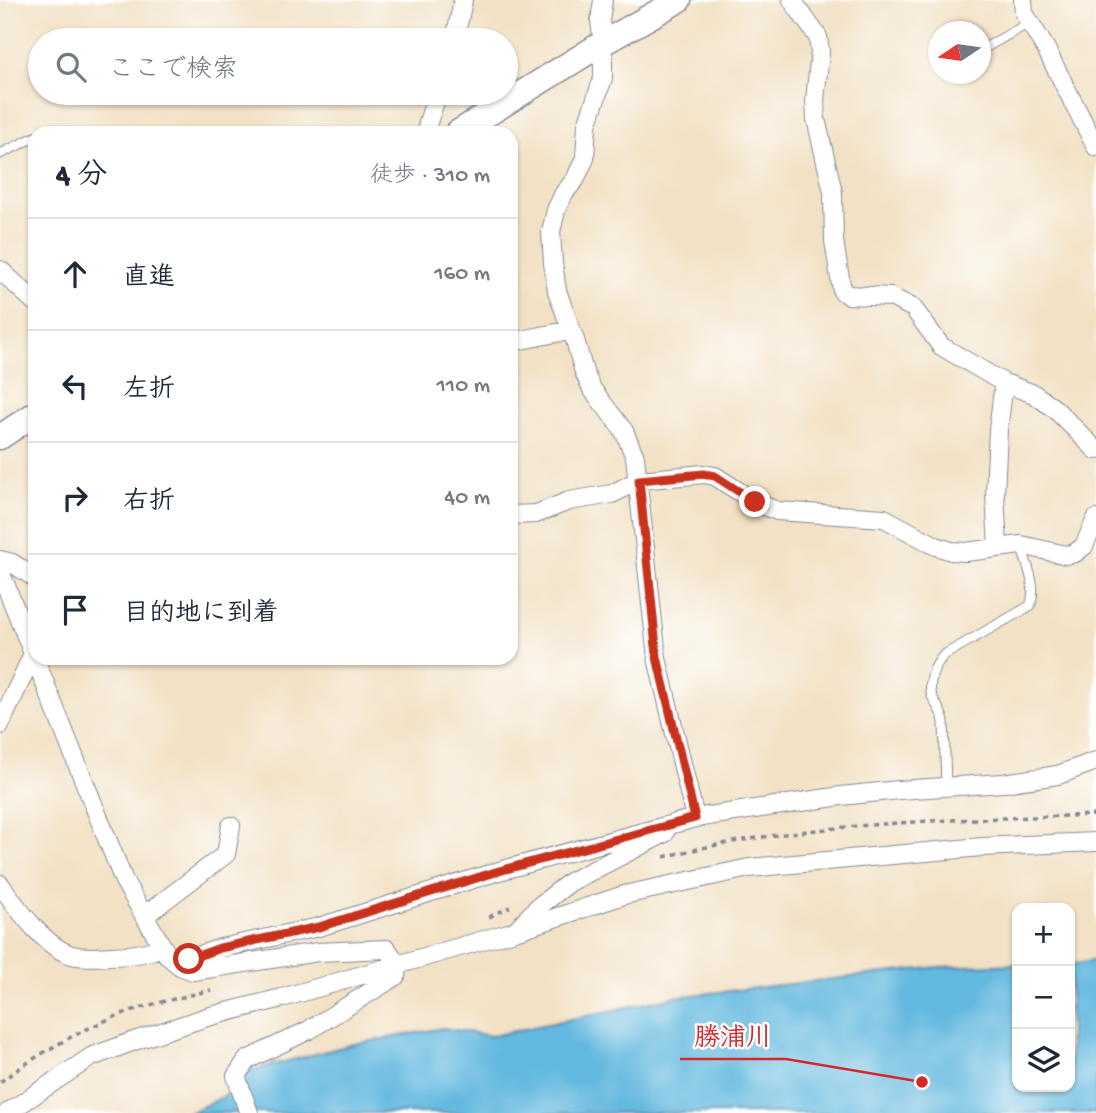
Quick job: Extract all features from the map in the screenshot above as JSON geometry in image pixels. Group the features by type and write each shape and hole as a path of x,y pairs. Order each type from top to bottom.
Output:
{"main road":[{"path":"518,95 679,0"},
{"path":"468,126 502,105"},
{"path":"0,437 28,419"}],"street":[{"path":"457,28 463,0"},
{"path":"603,0 600,21 603,78 587,125 585,158 556,210 551,232 552,262 557,291 584,372 592,389 624,432 635,457 657,657 689,819"},
{"path":"792,0 818,37 820,52 815,100 816,119 833,192 834,241 842,291 848,295 891,297 913,308 941,346 1004,383 1034,394 1055,409 1096,450"},
{"path":"1023,0 1024,13 1046,49 1096,147"},
{"path":"428,126 434,105"},
{"path":"0,270 28,296"},
{"path":"518,341 571,330"},
{"path":"998,548 995,494 998,430 1004,383"},
{"path":"518,515 536,514 569,501 612,494 639,480 697,474 715,476 755,502 777,511 884,518 936,546 951,551 966,552 1021,545 1066,555 1075,553 1084,546 1096,519"},
{"path":"0,560 12,563 28,573"},
{"path":"0,571 28,641"},
{"path":"0,725 28,665"},
{"path":"37,665 124,881 168,956 180,967 192,971 318,953 387,949 398,965 396,976 309,1030 247,1060 236,1076 249,1113"},
{"path":"180,967 189,959 220,948 319,927 499,871 689,819 841,796 1003,783 1058,775 1096,761"},
{"path":"515,931 538,907 570,882 624,852 654,840 689,819"},
{"path":"144,916 226,854 231,826"},
{"path":"6,1113 91,1057 207,1017 515,931 624,895 749,868 982,846 1096,842"},
{"path":"0,884 38,931 59,950 73,956 123,956 148,953 163,947"}],"lane":[{"path":"991,44 1029,23"},
{"path":"0,154 28,140"},
{"path":"946,787 944,722 930,689 936,663 944,655 1030,606 1033,597 1032,582 1021,545"}],"water":[{"path":"1096,960 1096,1113 189,1113 223,1097 249,1071 354,1044 443,1028 491,1036 675,997 938,967 1012,964 1012,1092 1075,1092 1075,964"}],"place":[{"name":"勝浦川","path":"922,1082"}],"route":[{"path":"189,959 220,948 319,927 499,871 695,818 654,639 639,480 704,474 715,476 755,502"}]}
